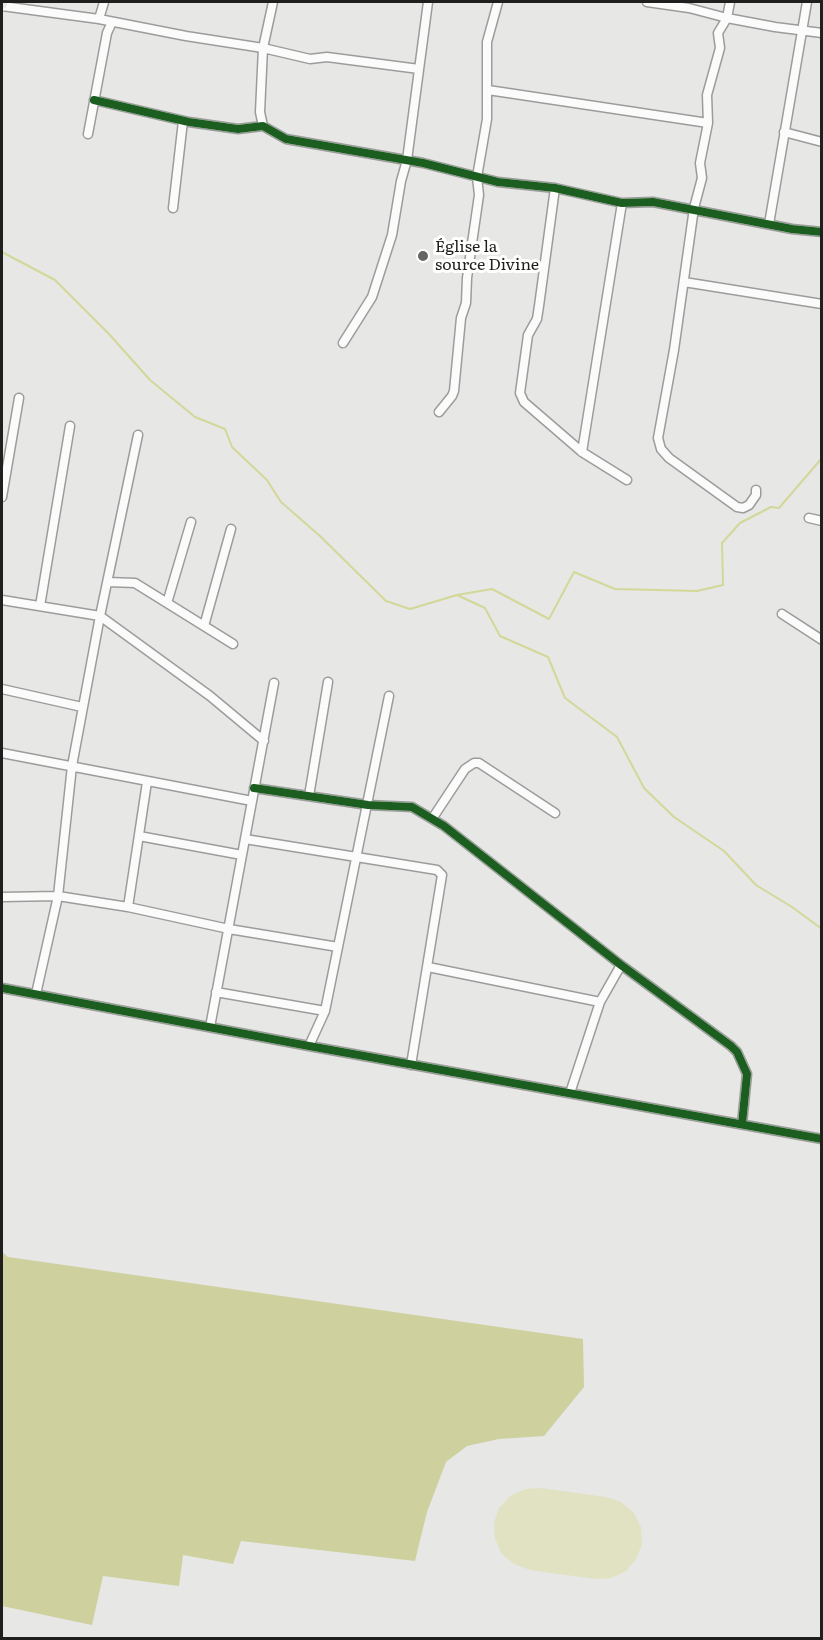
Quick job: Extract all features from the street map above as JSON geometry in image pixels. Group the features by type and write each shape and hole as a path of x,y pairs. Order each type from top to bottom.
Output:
{"street":[{"path":"99,18 104,2"},
{"path":"263,126 260,112 263,48 273,2"},
{"path":"343,343 372,297 392,235 407,160 428,2"},
{"path":"439,412 454,391 461,318 466,303 467,278 479,195 477,177 487,119 487,42 498,2"},
{"path":"647,2 689,8 727,18 822,33"},
{"path":"730,2 727,18 718,33 720,48 707,95 708,123 700,163 702,178 694,208 674,350 658,438 661,449 681,469 737,507 743,508 748,505 756,495 756,490"},
{"path":"769,224 807,2"},
{"path":"2,4 99,18 186,36 263,48 310,59 327,57 387,63 419,69"},
{"path":"88,134 111,22"},
{"path":"488,90 708,123"},
{"path":"94,100 183,121 238,129 263,126 286,139 407,160 498,183 555,188 622,203 654,202 694,208 769,224 822,232"},
{"path":"172,208 183,121"},
{"path":"784,132 822,142"},
{"path":"555,188 537,319 528,335 520,393 524,402 582,452 627,480"},
{"path":"582,452 622,203"},
{"path":"684,282 822,304"},
{"path":"2,497 19,398"},
{"path":"40,606 69,426"},
{"path":"36,994 58,896 72,766 82,707 138,435"},
{"path":"809,518 822,521"},
{"path":"167,603 191,522"},
{"path":"204,626 231,529"},
{"path":"108,582 135,583 233,644"},
{"path":"2,600 100,616 210,696 264,741"},
{"path":"782,614 822,640"},
{"path":"309,796 328,682"},
{"path":"210,1028 274,683"},
{"path":"2,689 82,707"},
{"path":"309,1046 325,1011 389,696"},
{"path":"2,753 252,801"},
{"path":"432,819 465,769 474,763 479,763 555,813"},
{"path":"128,907 147,782"},
{"path":"254,788 368,805 412,807 432,819 737,1052 747,1074 742,1124"},
{"path":"139,837 242,855"},
{"path":"245,839 437,870 442,875 411,1065"},
{"path":"2,897 58,896 128,907 229,929 338,947"},
{"path":"570,1093 600,1002 621,965"},
{"path":"428,967 600,1002"},
{"path":"2,988 822,1139"},
{"path":"216,992 325,1011"}],"green space":[{"path":"2,1252 8,1257 583,1339 584,1387 544,1436 499,1439 467,1446 446,1462 427,1512 415,1561 241,1541 233,1564 183,1555 179,1586 103,1576 92,1625 2,1606"},
{"path":"541,1488 606,1497 621,1502 634,1513 641,1527 642,1544 636,1559 626,1571 611,1578 595,1579 530,1570 514,1564 502,1554 495,1539 494,1523 499,1508 510,1496 525,1489"}],"waterway":[{"path":"2,252 55,280 109,334 150,380 195,417 225,429 232,447 267,480 281,502 320,536 386,601 410,609 457,595 485,608 500,636 548,657 565,698 617,737 644,788 674,817 724,851 756,885 822,929"},
{"path":"457,595 492,589 549,619 574,572 615,589 697,591 723,585 722,543 740,523 771,507 779,508 822,458"}],"cycle path":[{"path":"94,100 189,122 238,129 263,126 286,139 423,163 498,182 555,188 622,203 653,202 792,229 822,232"},
{"path":"254,788 368,805 412,807 444,826 621,965 731,1046 737,1052 747,1074 742,1124"},
{"path":"2,988 822,1139"}],"place":[{"name":"Église la source Divine","path":"423,256"}]}
